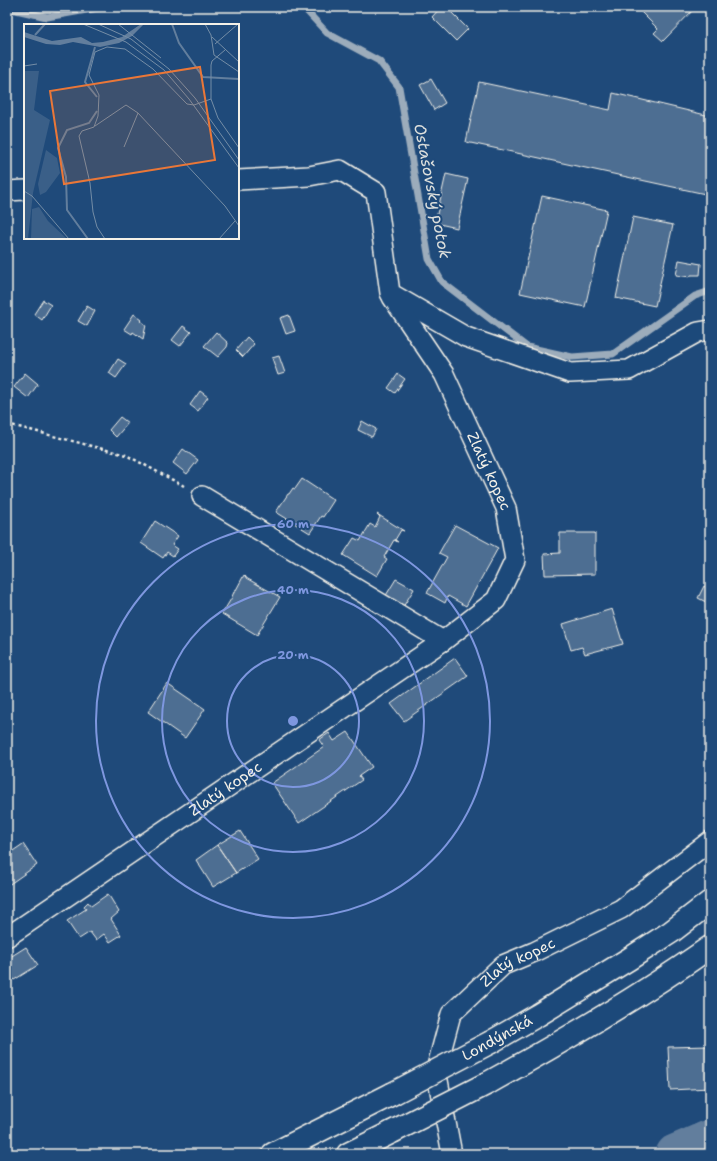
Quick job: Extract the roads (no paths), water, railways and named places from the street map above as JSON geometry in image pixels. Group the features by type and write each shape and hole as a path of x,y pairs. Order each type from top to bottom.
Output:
{"highway":[{"name":"Londýnská","path":"273,1154 392,1094 491,1042 538,1015 671,932 710,902"},
{"path":"348,1154 488,1083 562,1042 672,974 710,947"}],"street":[{"name":"Zlatý kopec","path":"7,937 443,641 496,600 515,560 506,508 444,374 390,293 376,192 340,170 309,176 239,180"},
{"path":"7,191 24,190"},
{"path":"390,293 466,337 570,373 629,370 698,332 710,330"},
{"path":"202,496 443,641"},
{"name":"Zlatý kopec","path":"452,1154 436,1070 451,1014 503,965 534,952 621,909 710,841"}],"waterway":[{"name":"Ostašovský potok","path":"7,8 47,17 104,7"},
{"name":"Ostašovský potok","path":"303,7 327,33 379,61 399,87 429,259 442,282 527,347 572,357 613,354 695,296 710,291"},
{"path":"675,1154 710,1139"}]}
